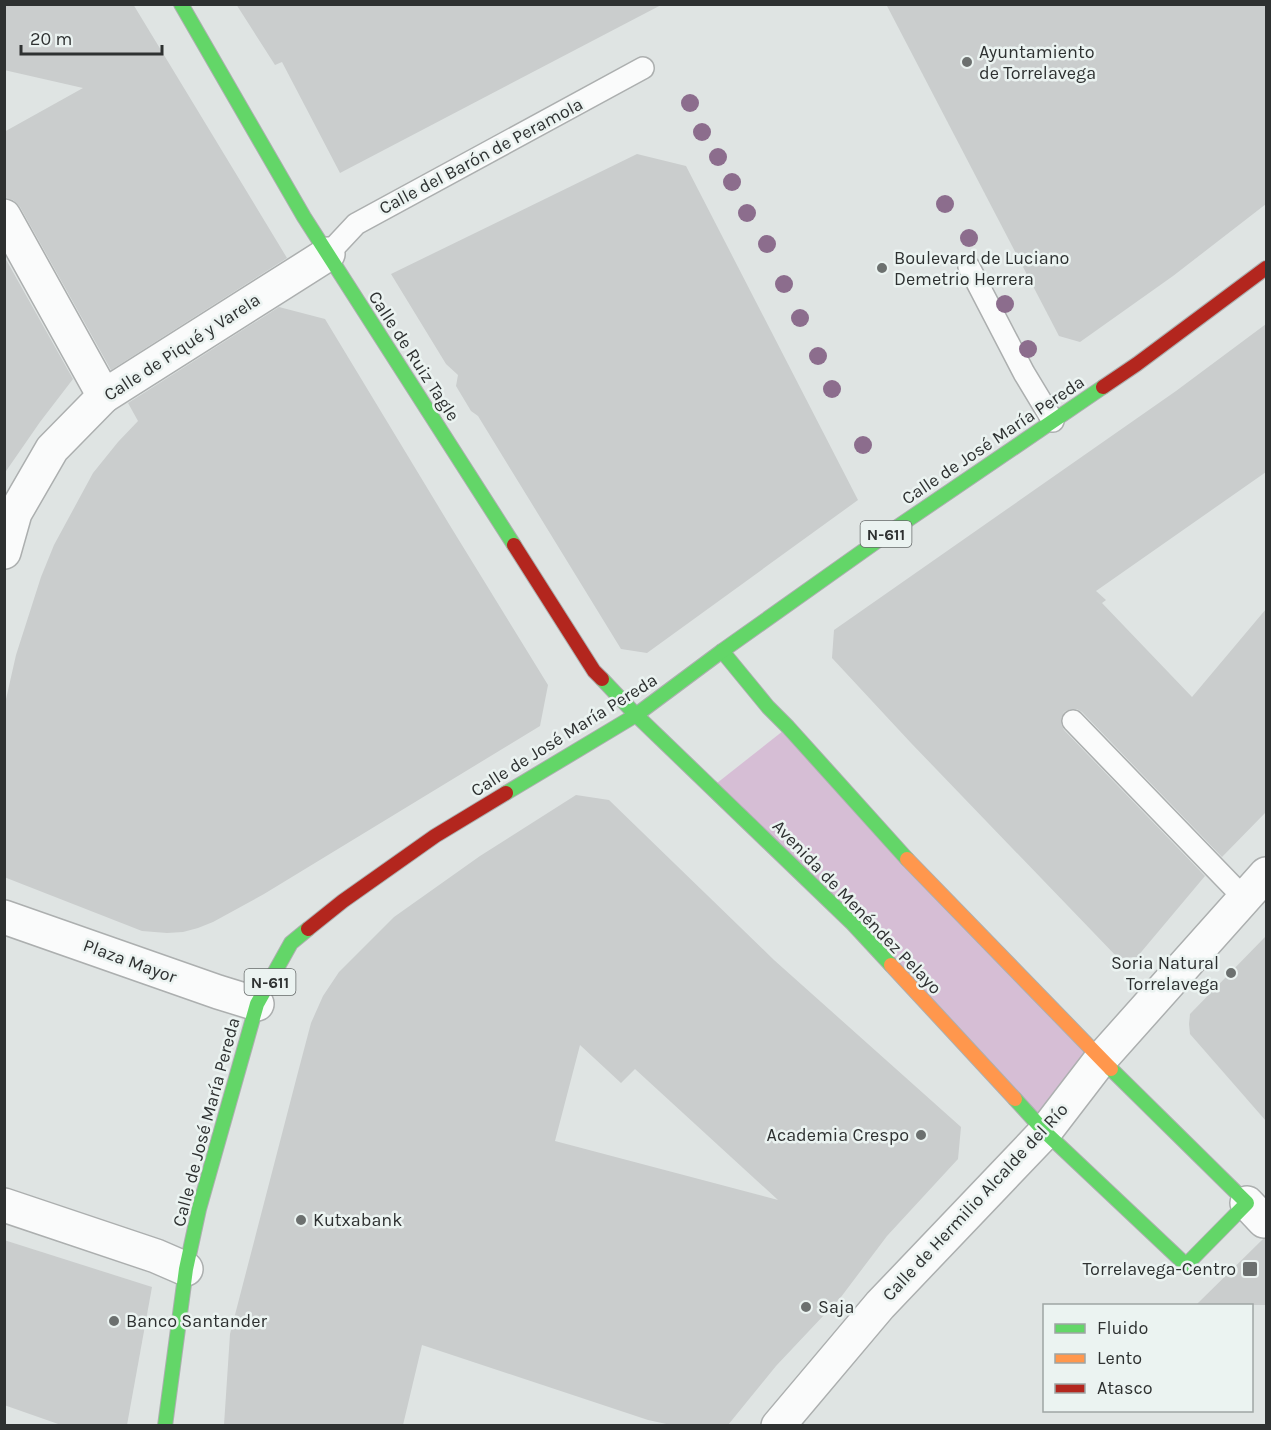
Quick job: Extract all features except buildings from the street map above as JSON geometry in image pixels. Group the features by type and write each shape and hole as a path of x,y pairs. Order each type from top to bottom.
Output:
{"main road":[{"name":"Calle de Ruiz Tagle","path":"181,4 298,207 594,671 636,715"},
{"name":"Calle de José María Pereda","path":"165,1425 186,1269 199,1209 257,1004 291,944 343,901 435,836 636,715 886,534 1137,364 1266,268"},
{"path":"722,651 768,707 913,865 1101,1059 1257,1211"},
{"name":"Avenida de Menéndez Pelayo","path":"636,715 853,924 1045,1132 1186,1265 1257,1211"}],"street":[{"path":"4,216 104,396"},
{"name":"Calle de Piqué y Varela","path":"4,552 15,513 52,449 104,396 328,254"},
{"name":"Calle de Hermilio Alcalde del Río","path":"778,1425 880,1305 1045,1132 1101,1059 1266,874"},
{"name":"Plaza Mayor","path":"4,917 257,1004"},
{"path":"4,1205 156,1256 186,1269"}],"lane":[{"name":"Calle del Barón de Peramola","path":"328,254 356,224 643,69"},
{"path":"969,267 1024,373 1053,421"},
{"path":"1073,721 1245,899"}],"shaded area":[{"path":"788,727 1101,1059 1045,1132 712,787"}],"traffic: fast":[{"path":"181,4 304,217 514,545"},
{"path":"506,793 636,715 887,534 1103,387"},
{"path":"722,651 768,707 907,859"},
{"path":"602,679 636,715 853,924 891,965"},
{"path":"165,1426 186,1269 199,1209 257,1004 291,943 308,929"},
{"path":"1015,1099 1045,1132 1186,1265 1247,1203 1111,1069"}],"traffic: slow":[{"path":"907,859 1111,1069"},
{"path":"891,965 1015,1099"}],"traffic: jam":[{"path":"1103,387 1266,268"},
{"path":"514,545 594,671 602,679"},
{"path":"308,929 343,901 435,836 506,793"}],"place":[{"name":"Ayuntamiento de Torrelavega","path":"967,62"},
{"name":"Boulevard de Luciano Demetrio Herrera","path":"882,268"},
{"name":"Soria Natural Torrelavega","path":"1231,973"},
{"name":"Academia Crespo","path":"921,1135"},
{"name":"Kutxabank","path":"301,1220"},
{"name":"Torrelavega-Centro","path":"1250,1269"},
{"name":"Saja","path":"806,1307"},
{"name":"Banco Santander","path":"114,1321"}]}
